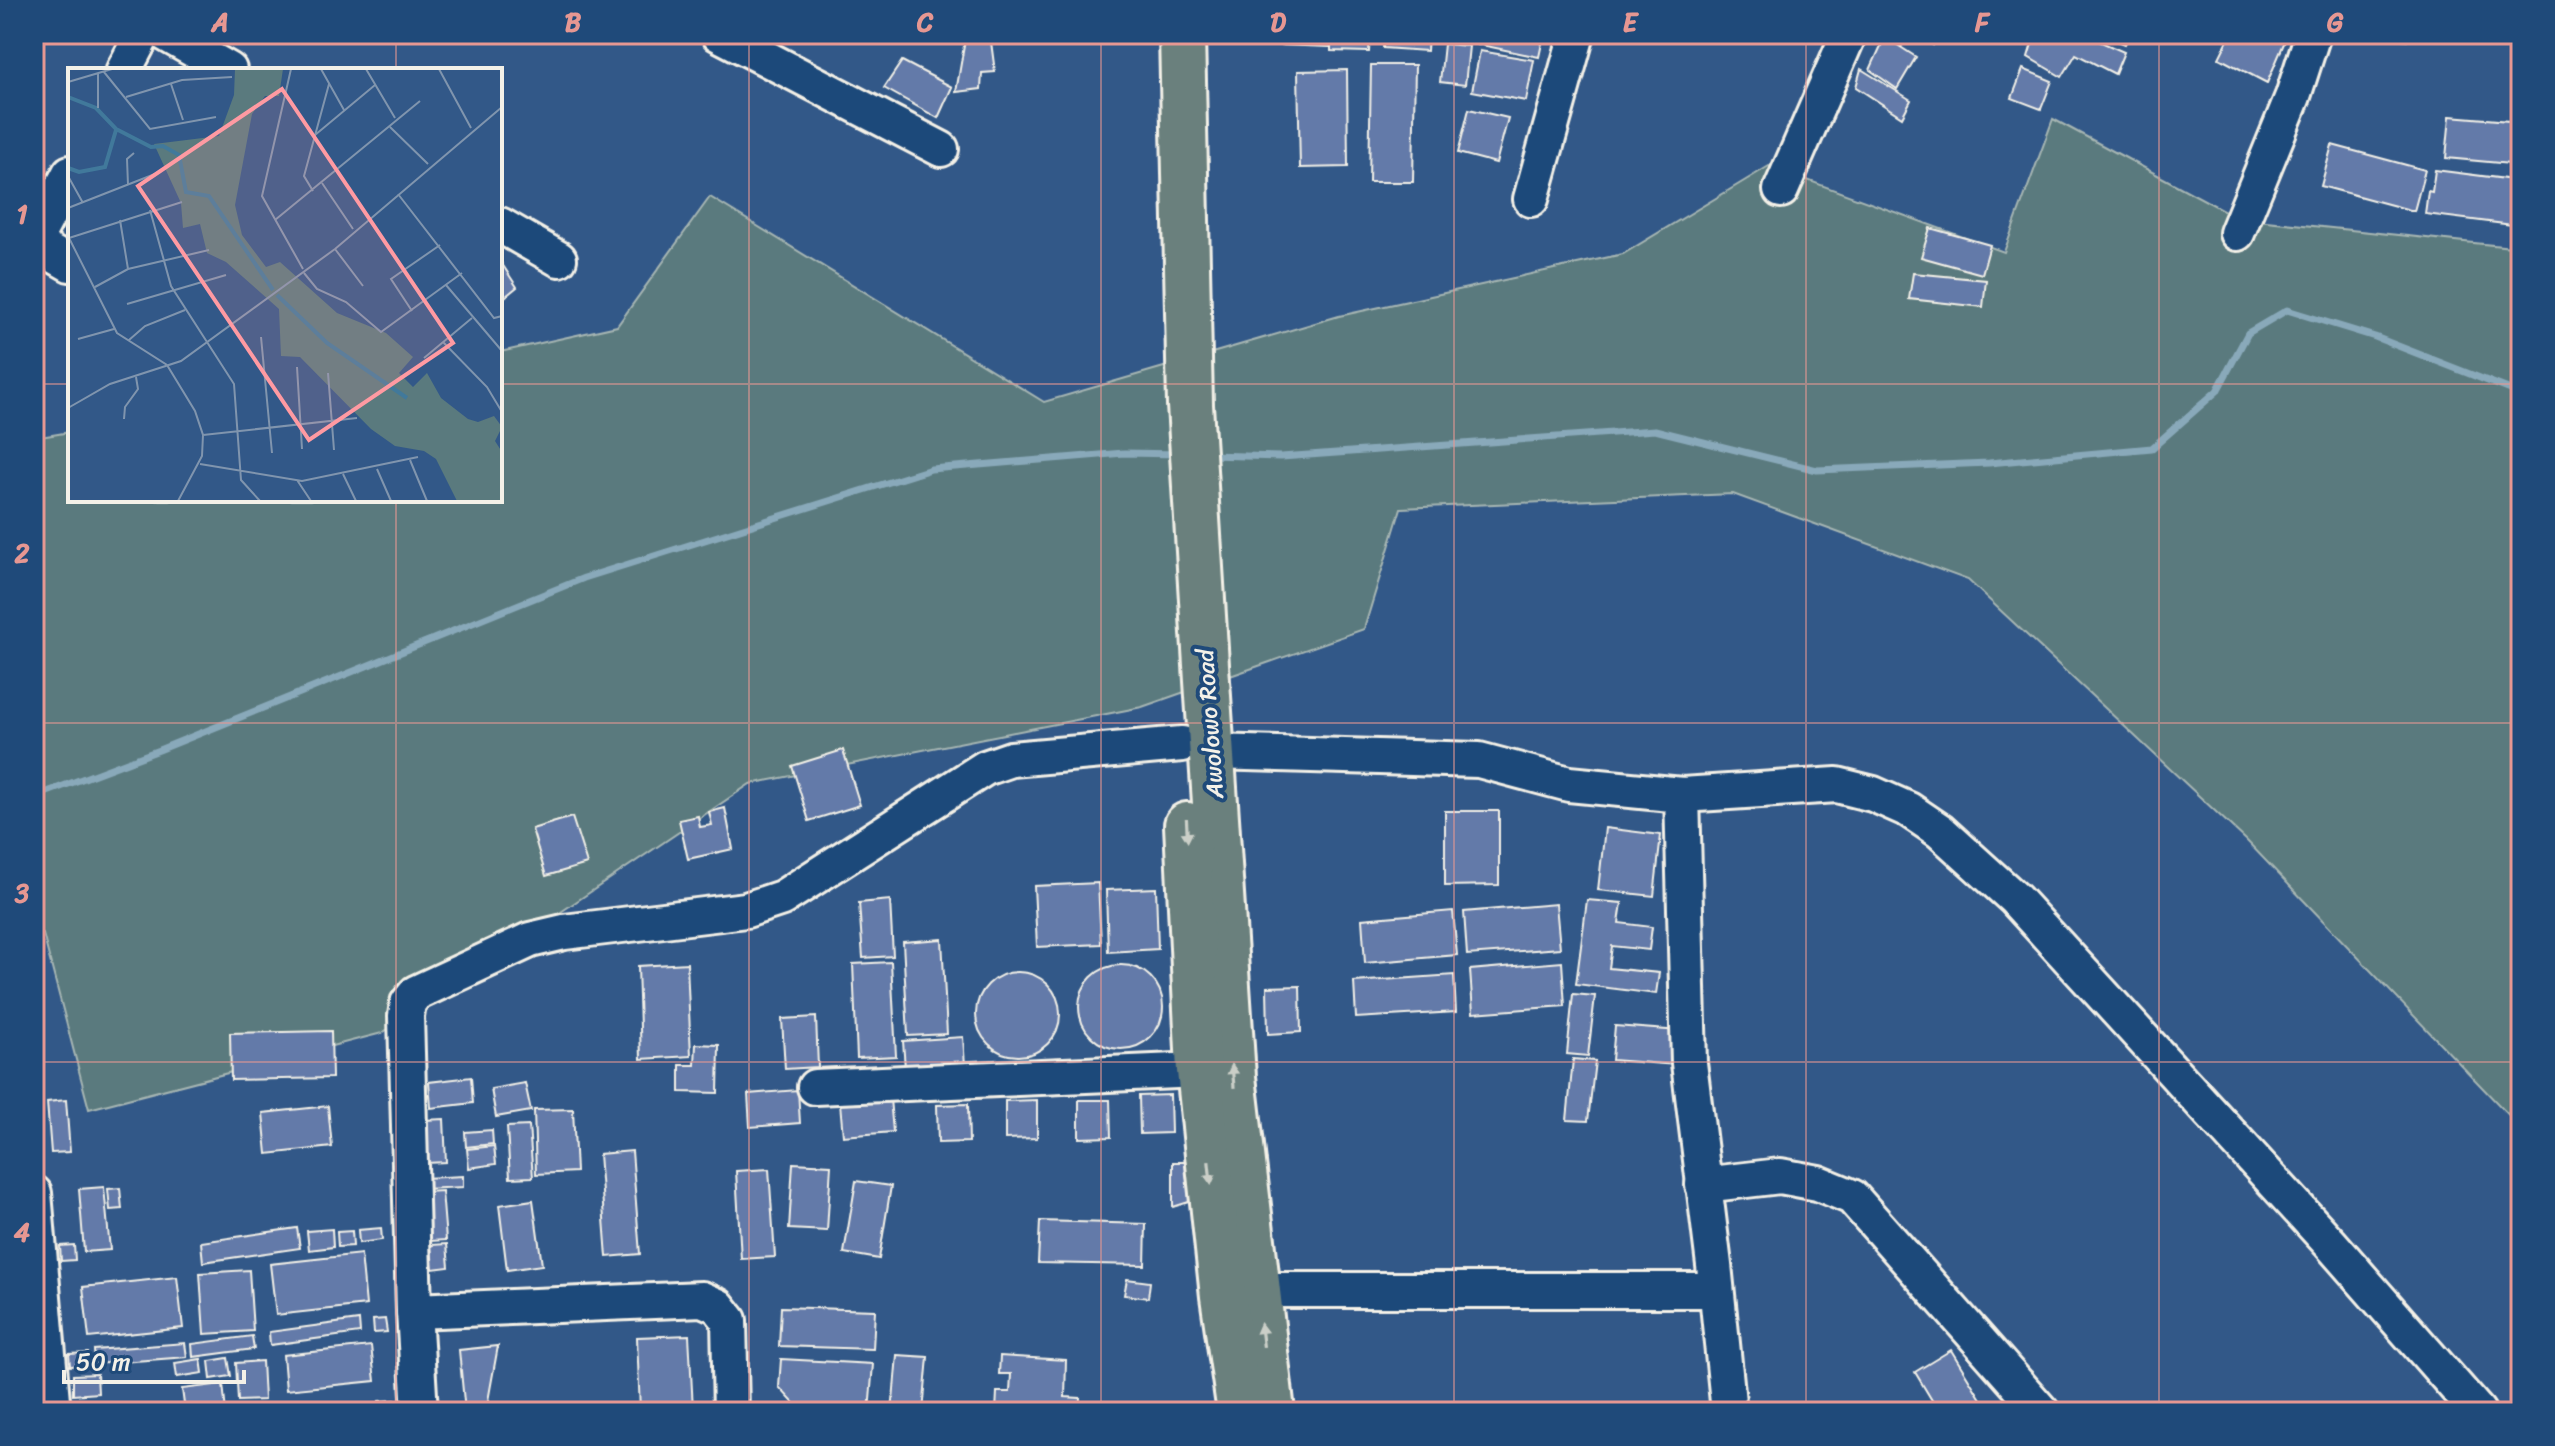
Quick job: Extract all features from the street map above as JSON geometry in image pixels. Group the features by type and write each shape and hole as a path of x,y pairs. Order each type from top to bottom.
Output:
{"main road":[{"name":"Awolowo Road","path":"1155,34 1197,748 1199,1070 1223,1296 1240,1412"},
{"name":"Awolowo Road","path":"1177,406 1182,34"},
{"name":"Awolowo Road","path":"1197,748 1272,1412"}],"street":[{"path":"125,68 143,34"},
{"path":"166,34 226,68"},
{"path":"719,34 941,149"},
{"path":"1531,199 1577,34"},
{"path":"1781,190 1849,34"},
{"path":"2237,233 2293,96 2313,34"},
{"path":"68,177 34,242 68,263"},
{"path":"502,226 559,259"},
{"path":"420,1412 414,1311 406,1016 408,1003 416,993 530,940 564,932 746,910 782,898 985,768 1011,759 1197,748 1479,760 1569,784 1682,795 1837,785 1873,794 1909,810 1940,831 2015,899 2330,1243 2478,1412"},
{"path":"1682,795 1689,1063 1729,1412"},
{"path":"815,1087 1199,1070"},
{"path":"1703,1185 1780,1176 1818,1183 1852,1197 2042,1412"},
{"path":"34,1193 46,1394"},
{"path":"1257,1290 1716,1290"},
{"path":"414,1311 702,1299 718,1306 729,1320 731,1412"}],"green space":[{"path":"2053,119 2238,218 2521,248 2521,1128 2246,840 1968,580 1733,494 1401,508 1364,629 1142,707 750,784 382,1033 89,1109 43,934 34,935 34,438 68,432 68,502 502,502 502,352 617,326 710,197 1044,402 1339,316 1623,254 1769,166 2004,252"}],"building":[{"path":"966,34 990,34 995,72 982,73 981,89 956,92"},
{"path":"1278,34 1370,34 1369,52 1278,45"},
{"path":"1384,34 1428,34 1427,51 1383,48"},
{"path":"1454,34 1544,34 1539,57 1453,39"},
{"path":"1880,34 1910,34 1901,47"},
{"path":"1916,34 1940,34 1933,45"},
{"path":"2035,34 2083,34 2124,52 2115,74 2076,54 2062,77 2028,57"},
{"path":"2100,34 2130,34 2125,44"},
{"path":"2231,34 2288,34 2267,83 2219,58"},
{"path":"2375,34 2413,34 2413,40 2374,37"},
{"path":"1885,37 1916,57 1897,89 1870,70"},
{"path":"1444,44 1469,46 1465,85 1440,82"},
{"path":"1480,51 1534,60 1526,101 1472,91"},
{"path":"902,61 952,87 938,118 884,88"},
{"path":"1371,65 1415,65 1413,182 1369,182"},
{"path":"1861,69 1911,100 1902,117 1856,87"},
{"path":"2023,69 2052,81 2041,109 2012,98"},
{"path":"1347,70 1348,167 1300,168 1298,71"},
{"path":"1469,109 1508,118 1496,163 1458,153"},
{"path":"2450,116 2521,122 2521,165 2446,158"},
{"path":"2332,145 2425,170 2414,211 2321,186"},
{"path":"2435,170 2521,181 2521,226 2425,214"},
{"path":"1930,228 1990,245 1982,274 1921,257"},
{"path":"502,264 517,287 502,299"},
{"path":"1913,273 1986,280 1983,307 1909,299"},
{"path":"843,750 860,805 809,821 792,766"},
{"path":"725,808 733,849 688,859 679,820 698,816 700,827 712,825 709,812"},
{"path":"1445,811 1499,811 1499,885 1445,886"},
{"path":"572,817 587,864 546,876 532,829"},
{"path":"1605,828 1661,835 1654,896 1598,890"},
{"path":"1098,883 1101,944 1037,947 1034,886"},
{"path":"1156,888 1158,949 1108,952 1106,890"},
{"path":"890,900 893,956 863,958 859,903"},
{"path":"1587,900 1622,903 1619,923 1652,927 1649,950 1612,946 1609,968 1659,973 1656,994 1576,984"},
{"path":"1556,904 1560,948 1467,955 1464,912"},
{"path":"1453,911 1457,955 1365,963 1362,919"},
{"path":"942,939 947,1034 908,1036 903,942"},
{"path":"891,962 896,1056 857,1058 853,964"},
{"path":"1562,962 1565,1006 1473,1013 1470,970"},
{"path":"687,963 691,1056 641,1059 638,966"},
{"path":"1121,965 1137,968 1156,984 1163,1007 1160,1023 1144,1042 1121,1049 1105,1046 1086,1030 1079,1007 1082,991 1098,972"},
{"path":"1018,972 1034,975 1048,984 1057,998 1060,1014 1057,1030 1048,1044 1034,1053 1018,1056 1002,1053 988,1044 979,1030 976,1014 979,998 988,984 1002,975"},
{"path":"1454,975 1456,1012 1356,1018 1354,982"},
{"path":"1300,986 1301,1032 1268,1034 1267,987"},
{"path":"1573,994 1595,996 1588,1056 1567,1054"},
{"path":"816,1017 818,1067 785,1069 782,1019"},
{"path":"1615,1026 1680,1031 1676,1065 1612,1060"},
{"path":"331,1031 332,1078 231,1080 230,1033"},
{"path":"963,1037 965,1065 905,1068 903,1041"},
{"path":"696,1044 719,1045 718,1093 680,1092 680,1065 695,1065"},
{"path":"1573,1059 1595,1061 1588,1121 1567,1120"},
{"path":"471,1077 473,1103 431,1108 429,1082"},
{"path":"525,1083 531,1111 496,1117 491,1089"},
{"path":"798,1090 800,1123 750,1127 748,1094"},
{"path":"1170,1095 1171,1133 1140,1134 1139,1096"},
{"path":"890,1099 893,1132 843,1136 840,1103"},
{"path":"66,1100 70,1152 51,1153 47,1102"},
{"path":"1037,1100 1037,1138 1005,1139 1005,1101"},
{"path":"1079,1100 1110,1100 1111,1137 1079,1138"},
{"path":"968,1104 969,1142 938,1143 937,1105"},
{"path":"328,1106 332,1147 267,1154 263,1113"},
{"path":"573,1109 576,1172 536,1174 534,1110"},
{"path":"444,1119 446,1162 426,1163 424,1120"},
{"path":"529,1126 533,1177 510,1178 507,1127"},
{"path":"492,1130 493,1144 466,1147 465,1132"},
{"path":"494,1146 496,1164 469,1168 467,1149"},
{"path":"632,1151 640,1254 607,1257 599,1154"},
{"path":"1173,1162 1192,1162 1192,1201 1173,1207"},
{"path":"793,1163 831,1165 827,1231 789,1229"},
{"path":"769,1169 775,1257 741,1259 736,1171"},
{"path":"463,1176 463,1187 424,1189 424,1178"},
{"path":"856,1181 891,1186 879,1259 844,1253"},
{"path":"104,1187 110,1250 84,1252 79,1189"},
{"path":"120,1188 122,1209 110,1210 108,1189"},
{"path":"442,1191 446,1240 430,1241 426,1192"},
{"path":"533,1200 542,1265 507,1270 499,1205"},
{"path":"1040,1221 1146,1224 1145,1265 1038,1263"},
{"path":"297,1228 300,1248 203,1262 201,1242"},
{"path":"381,1228 382,1240 359,1243 358,1230"},
{"path":"332,1229 333,1247 309,1250 307,1231"},
{"path":"352,1231 353,1246 338,1247 337,1232"},
{"path":"447,1244 449,1267 433,1269 431,1245"},
{"path":"74,1245 75,1260 61,1261 60,1246"},
{"path":"361,1254 366,1305 276,1315 270,1264"},
{"path":"249,1270 253,1331 204,1334 200,1273"},
{"path":"177,1277 183,1328 89,1338 83,1287"},
{"path":"1127,1279 1150,1282 1148,1298 1124,1295"},
{"path":"781,1307 875,1310 873,1349 779,1346"},
{"path":"385,1319 387,1332 374,1333 373,1320"},
{"path":"359,1320 360,1333 270,1345 269,1332"},
{"path":"689,1335 693,1409 640,1411 637,1337"},
{"path":"252,1336 254,1349 193,1357 192,1344"},
{"path":"185,1343 187,1357 95,1364 94,1350"},
{"path":"371,1346 375,1381 286,1390 283,1355"},
{"path":"498,1346 486,1412 465,1412 459,1350"},
{"path":"1951,1350 1989,1412 1939,1412 1915,1372"},
{"path":"88,1353 89,1365 70,1366 69,1354"},
{"path":"897,1355 928,1357 923,1412 892,1412"},
{"path":"1000,1356 1066,1360 1065,1397 1080,1398 1079,1412 996,1412 997,1392 1010,1392 1011,1374 999,1374"},
{"path":"228,1358 231,1376 211,1379 209,1361"},
{"path":"201,1359 203,1373 177,1377 175,1363"},
{"path":"781,1359 873,1364 869,1412 800,1410 779,1387"},
{"path":"262,1361 264,1400 238,1401 236,1363"},
{"path":"97,1374 98,1393 73,1395 73,1375"},
{"path":"223,1384 226,1412 185,1412 182,1389"},
{"path":"395,1400 397,1412 380,1412 379,1401"}],"waterway":[{"path":"1209,455 1281,457 1655,430 1817,470 1989,463 2152,448 2217,391 2248,333 2287,310 2375,337 2521,394"},
{"path":"34,797 159,750 584,578 931,469 1124,453 1180,454"}]}
